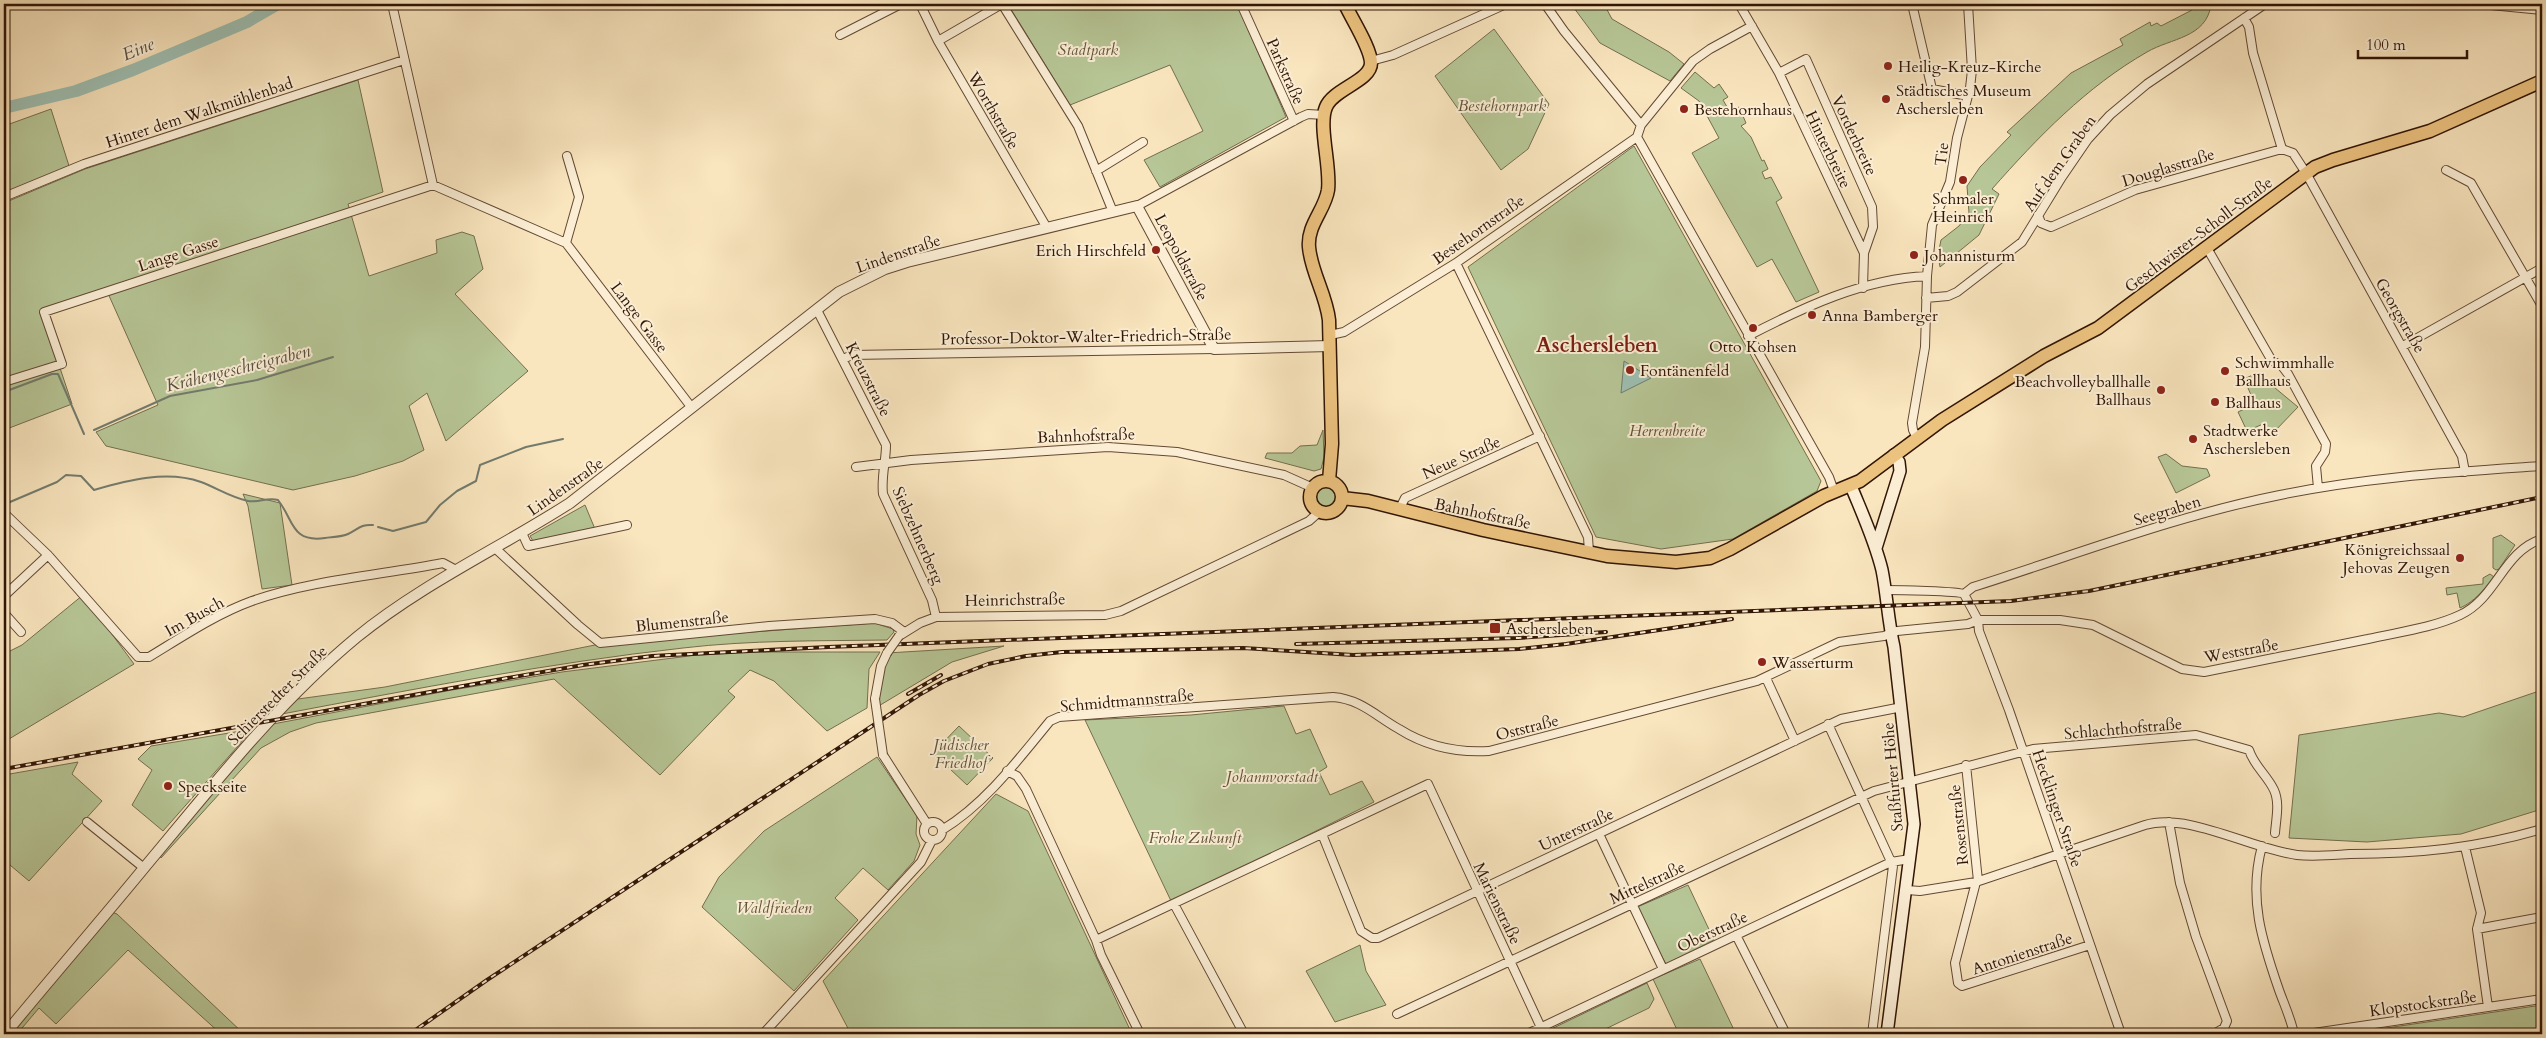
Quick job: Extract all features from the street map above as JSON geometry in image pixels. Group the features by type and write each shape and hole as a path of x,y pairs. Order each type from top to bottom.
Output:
{"main road":[{"path":"1329,481 1332,444 1328,310 1311,260 1309,241 1328,189 1324,115 1329,101 1366,73 1371,62 1369,52 1345,4"},
{"name":"Geschwister-Scholl-Straße","path":"1834,491 1851,486 1917,438 2044,356 2098,328 2306,173 2332,160 2437,129 2542,81"},
{"path":"1876,548 1900,471 1899,462 1894,455"},
{"path":"1329,481 1339,487 1342,498 1339,506 1333,512 1319,512 1310,501 1312,488 1319,482 1329,481"},
{"name":"Staßfurter Höhe","path":"1851,486 1876,548 1885,590 1902,707 1914,813 1910,859 1886,1034"},
{"path":"1589,552 1668,562 1701,560 1730,550 1834,491"},
{"name":"Bahnhofstraße","path":"1342,498 1368,501 1399,510 1589,552"},
{"path":"1865,520 1873,525 1884,520"}],"street":[{"path":"392,4 433,186"},
{"path":"840,35 901,4"},
{"name":"Worthstraße","path":"920,4 938,41 1047,228"},
{"path":"938,41 1002,4 1078,126 1113,212"},
{"name":"Parkstraße","path":"1241,4 1294,121"},
{"path":"1371,62 1393,55 1506,4"},
{"path":"1545,4 1564,31 1641,125"},
{"name":"Hinterbreite","path":"1739,4 1778,74 1864,253 1863,288"},
{"path":"1912,4 1932,89 1968,96"},
{"name":"Tie","path":"1917,438 1912,430 1912,422 1923,363 1927,276 1932,225 1950,182 1957,138 1968,96 1972,70 1968,4"},
{"name":"Auf dem Graben","path":"1926,298 1948,296 1965,286 2022,242 2088,139 2105,120 2147,84 2263,4"},
{"path":"2480,4 2512,5 2542,10"},
{"path":"2244,18 2249,26 2253,53 2282,148 2293,153 2306,173"},
{"path":"1752,26 1697,57 1641,125 1637,137 1829,477 1834,491"},
{"name":"Vorderbreite","path":"1778,74 1806,59 1872,207 1873,227 1864,253"},
{"name":"Hinter dem Walkmühlenbad","path":"4,197 84,164 404,60"},
{"name":"Lindenstraße","path":"456,570 522,533 570,502 839,292 885,270 938,254 1137,206 1308,114 1324,115"},
{"name":"Bestehornstraße","path":"1330,340 1456,263 1637,137"},
{"path":"1096,171 1143,142"},
{"name":"Douglasstraße","path":"2038,215 2041,223 2051,227 2134,190 2282,148"},
{"path":"566,243 579,197 567,156"},
{"path":"2446,170 2471,183 2542,306"},
{"name":"Georgstraße","path":"2306,173 2462,456 2465,472"},
{"name":"Lange Gasse","path":"4,382 62,364 44,312 433,186 566,243 692,408"},
{"name":"Leopoldstraße","path":"1137,206 1214,349"},
{"path":"2207,248 2272,362 2282,366 2288,374 2326,444 2325,452 2316,466 2318,488"},
{"path":"1456,263 1588,537 1589,552"},
{"path":"2403,346 2542,268"},
{"path":"1748,336 1809,304 1906,277 1927,276"},
{"name":"Kreuzstraße","path":"817,310 844,359 886,444 886,463"},
{"name":"Professor-Doktor-Walter-Friedrich-Straße","path":"844,359 851,355 1214,349 1330,340"},
{"name":"Neue Straße","path":"1399,510 1405,498 1540,436"},
{"name":"Bahnhofstraße","path":"856,467 886,463 1108,447 1178,452 1284,475 1312,488"},
{"name":"Siebzehnerberg","path":"886,463 882,478 883,494 932,600 936,618"},
{"name":"Seegraben","path":"1964,594 1973,587 2182,519 2318,488 2384,478 2542,466"},
{"name":"Heinrichstraße","path":"927,824 883,755 875,699 881,666 887,653 902,634 936,618 1105,615 1121,611 1309,522 1319,512"},
{"name":"Im Busch","path":"4,513 48,555 138,657 149,657 203,625 252,601 309,587 443,563 456,570"},
{"path":"522,533 528,546 628,526"},
{"name":"Weststraße","path":"1891,633 1968,624 1978,620 2060,620 2092,625 2182,669 2204,672 2419,628 2460,615 2477,605 2489,593 2512,559 2522,550 2542,540"},
{"name":"Blumenstraße","path":"496,548 578,625 600,642 769,626 875,619 892,623 902,634"},
{"path":"4,596 48,555"},
{"name":"Schierstedter Straße","path":"5,1034 201,797 247,745 324,668 357,638 395,608 456,570"},
{"path":"1885,590 1933,593 1958,591 1964,594"},
{"name":"Hecklinger Straße","path":"1964,594 1978,620 1980,631 2121,1034"},
{"path":"4,614 21,632"},
{"name":"Oststraße","path":"1301,700 1333,697 1355,701 1410,736 1432,745 1455,750 1489,751 1766,678 1832,643 1891,633"},
{"path":"1766,678 1795,740"},
{"name":"Schmidtmannstraße","path":"942,830 961,818 1007,771 1050,721 1059,717 1301,700"},
{"name":"Unterstraße","path":"1322,834 1361,930 1372,938 1378,938 1828,724 1869,712 1902,707"},
{"path":"1828,724 1862,796 1891,862 1893,871 1872,1034"},
{"name":"Schlachthofstraße","path":"1910,781 2023,750 2196,735 2249,750 2253,761 2275,791 2278,806 2275,833"},
{"name":"Rosenstraße","path":"1962,986 1958,983 1956,963 1977,882 1966,765"},
{"path":"1007,771 1017,776 1026,789 1096,940 1101,955 1140,1034"},
{"name":"Mittelstraße","path":"1397,1014 1862,796 1910,781"},
{"name":"Marienstraße","path":"1322,834 1428,784 1476,891 1543,1031"},
{"path":"87,822 144,868"},
{"path":"935,822 942,830 938,838 932,840 926,837 924,832 927,824 935,822"},
{"path":"1906,890 1920,891 1977,882 2153,822 2169,822 2297,855 2437,852 2542,829"},
{"path":"2169,822 2180,883 2196,937 2227,1021 2224,1028 2214,1034"},
{"path":"1096,940 1322,834"},
{"path":"1600,834 1663,970"},
{"path":"763,1034 921,862 932,840"},
{"path":"2262,846 2258,861 2255,901 2269,959 2294,1034"},
{"path":"2465,847 2481,914 2477,929 2488,1008"},
{"name":"Oberstraße","path":"1527,1034 1543,1031 1663,970 1891,862 1910,859"},
{"path":"1174,904 1244,1034"},
{"path":"2477,929 2542,917"},
{"path":"1736,935 1786,1034"},
{"name":"Antonienstraße","path":"1962,986 2090,945"},
{"name":"Klopstockstraße","path":"2307,1034 2542,999"}],"green space":[{"name":"Stadtpark","path":"1011,4 1237,4 1286,117 1160,187 1144,160 1203,131 1170,65 1070,105 1009,6"},
{"path":"1571,4 1604,4 1612,19 1669,52 1684,64 1670,81 1600,43"},
{"path":"2192,4 2218,4 2211,5 2208,16 2195,31 2147,52 2104,81 2064,114 1992,189 1999,194 1979,235 1940,267 1938,255 1941,240 1959,226 1969,213 1967,186 1980,167 2011,135 2007,132 2071,73 2123,45 2120,39 2150,22 2151,26 2157,23 2161,26 2192,10"},
{"name":"Bestehornpark","path":"1494,29 1549,104 1528,149 1501,170 1435,76"},
{"path":"1695,72 1714,88 1719,84 1728,97 1723,100 1730,112 1739,107 1746,123 1741,126 1751,137 1762,161 1764,160 1768,169 1762,172 1765,179 1771,177 1782,198 1776,202 1819,292 1796,302 1772,259 1757,267 1692,153 1719,138 1699,101 1681,88"},
{"path":"358,80 383,192 348,204 369,276 437,253 436,240 462,232 474,236 483,269 455,294 528,371 446,441 427,393 409,406 424,450 403,461 355,476 293,490 106,446 96,432 158,405 106,289 41,311 72,404 4,430 4,203 85,169"},
{"path":"51,109 70,169 4,197 4,126"},
{"name":"Herrenbreite","path":"1634,146 1821,481 1817,491 1733,539 1661,549 1596,537 1468,267"},
{"path":"2257,373 2298,407 2273,433 2263,424 2247,431 2238,412 2255,404 2244,379"},
{"path":"1323,430 1324,457 1321,469 1314,471 1265,458 1267,453 1292,453 1300,446 1317,445"},
{"path":"2166,454 2182,466 2207,469 2210,476 2176,493 2158,457"},
{"path":"1326,486 1334,489 1337,497 1334,505 1326,508 1318,505 1315,497 1318,489"},
{"path":"243,494 280,503 292,585 262,589 248,506"},
{"path":"585,505 595,529 533,541 530,536"},
{"path":"2501,535 2515,545 2499,569 2496,570 2493,568 2493,538"},
{"path":"2490,574 2494,577 2483,590 2475,599 2460,608 2457,593 2447,595 2446,588 2483,584 2483,578"},
{"path":"83,595 134,664 4,742 4,654 22,645"},
{"path":"874,623 893,629 894,632 887,640 785,641 683,648 632,654 482,677 282,714 298,699 385,687 605,643"},
{"path":"1004,646 952,662 877,707 887,653"},
{"path":"746,652 880,652 869,669 867,708 827,731 774,681 750,670 728,691 735,697 660,775 554,679 316,723 290,732 261,748 161,858 160,855 201,801 273,724 452,690 562,672 697,655"},
{"path":"2542,690 2542,809 2461,834 2367,842 2289,838 2299,735 2439,713 2463,717"},
{"path":"1284,706 1296,734 1310,729 1327,767 1319,772 1330,795 1362,781 1374,802 1172,903 1085,720 1191,715"},
{"name":"Jüdischer Friedhof","path":"959,726 993,758 967,785 933,753"},
{"path":"253,729 163,831 132,805 152,770 138,759 151,746"},
{"name":"Waldfrieden","path":"877,757 917,816 916,834 920,845 914,861 888,890 863,868 835,898 858,920 794,991 702,907 719,877 764,831"},
{"path":"78,762 72,774 102,801 29,881 4,860 4,775"},
{"path":"996,794 1028,811 1132,1034 851,1034 823,981"},
{"path":"1688,885 1714,940 1666,964 1635,908"},
{"path":"112,912 117,914 244,1034 221,1034 128,950 56,1024 39,1008 17,1034 10,1034"},
{"path":"1360,945 1366,971 1386,1005 1335,1022 1306,971"},
{"path":"1700,959 1736,1034 1679,1034 1653,979"},
{"path":"1647,983 1654,999 1649,1008 1595,1034 1547,1034 1545,1032"},
{"path":"2542,1005 2542,1034 2346,1034"}],"shaded area":[{"name":"Fontänenfeld","path":"1624,361 1651,378 1621,393"}],"waterway":[{"name":"Eine","path":"4,108 76,91 133,70 247,22 278,4"},
{"name":"Krähengeschreigraben","path":"94,430 170,396 257,380 333,357"},
{"name":"Krähengeschreigraben","path":"4,392 52,374 58,374 84,434"},
{"path":"378,527 393,531 426,522 440,505 457,491 476,481 480,465 526,447 563,439"},
{"path":"4,508 10,502 57,482 66,475 81,476 94,490 134,480 175,477 201,482 229,495 248,501 278,500 299,533 314,539 340,536 362,526 373,525"}],"railway":[{"path":"4,769 502,679 583,665 652,656 828,647 2011,601 2089,591 2542,497"},
{"path":"410,1034 487,980 919,695 944,681 988,664 1026,656 1062,652 1243,648 1353,655 1519,649 1566,644 1732,619"},
{"path":"1296,644 1518,638 1606,632"},
{"path":"908,694 941,675"}],"place":[{"name":"Heilig-Kreuz-Kirche","path":"1888,66"},
{"name":"Städtisches Museum Aschersleben","path":"1886,99"},
{"name":"Bestehornhaus","path":"1684,109"},
{"name":"Schmaler Heinrich","path":"1963,180"},
{"name":"Erich Hirschfeld","path":"1156,250"},
{"name":"Johannisturm","path":"1914,255"},
{"name":"Anna Bamberger","path":"1812,315"},
{"name":"Otto Kohsen","path":"1753,328"},
{"name":"Fontänenfeld","path":"1630,370"},
{"name":"Schwimmhalle Ballhaus","path":"2225,371"},
{"name":"Beachvolleyballhalle Ballhaus","path":"2161,390"},
{"name":"Ballhaus","path":"2215,402"},
{"name":"Stadtwerke Aschersleben","path":"2193,439"},
{"name":"Königreichssaal Jehovas Zeugen","path":"2460,558"},
{"name":"Aschersleben","path":"1495,628"},
{"name":"Wasserturm","path":"1762,662"},
{"name":"Speckseite","path":"168,786"}],"district":[{"name":"Aschersleben","path":"1597,345"}],"park label":[{"name":"Johannvorstadt","path":"1272,776"},
{"name":"Frohe Zukunft","path":"1195,837"}]}
